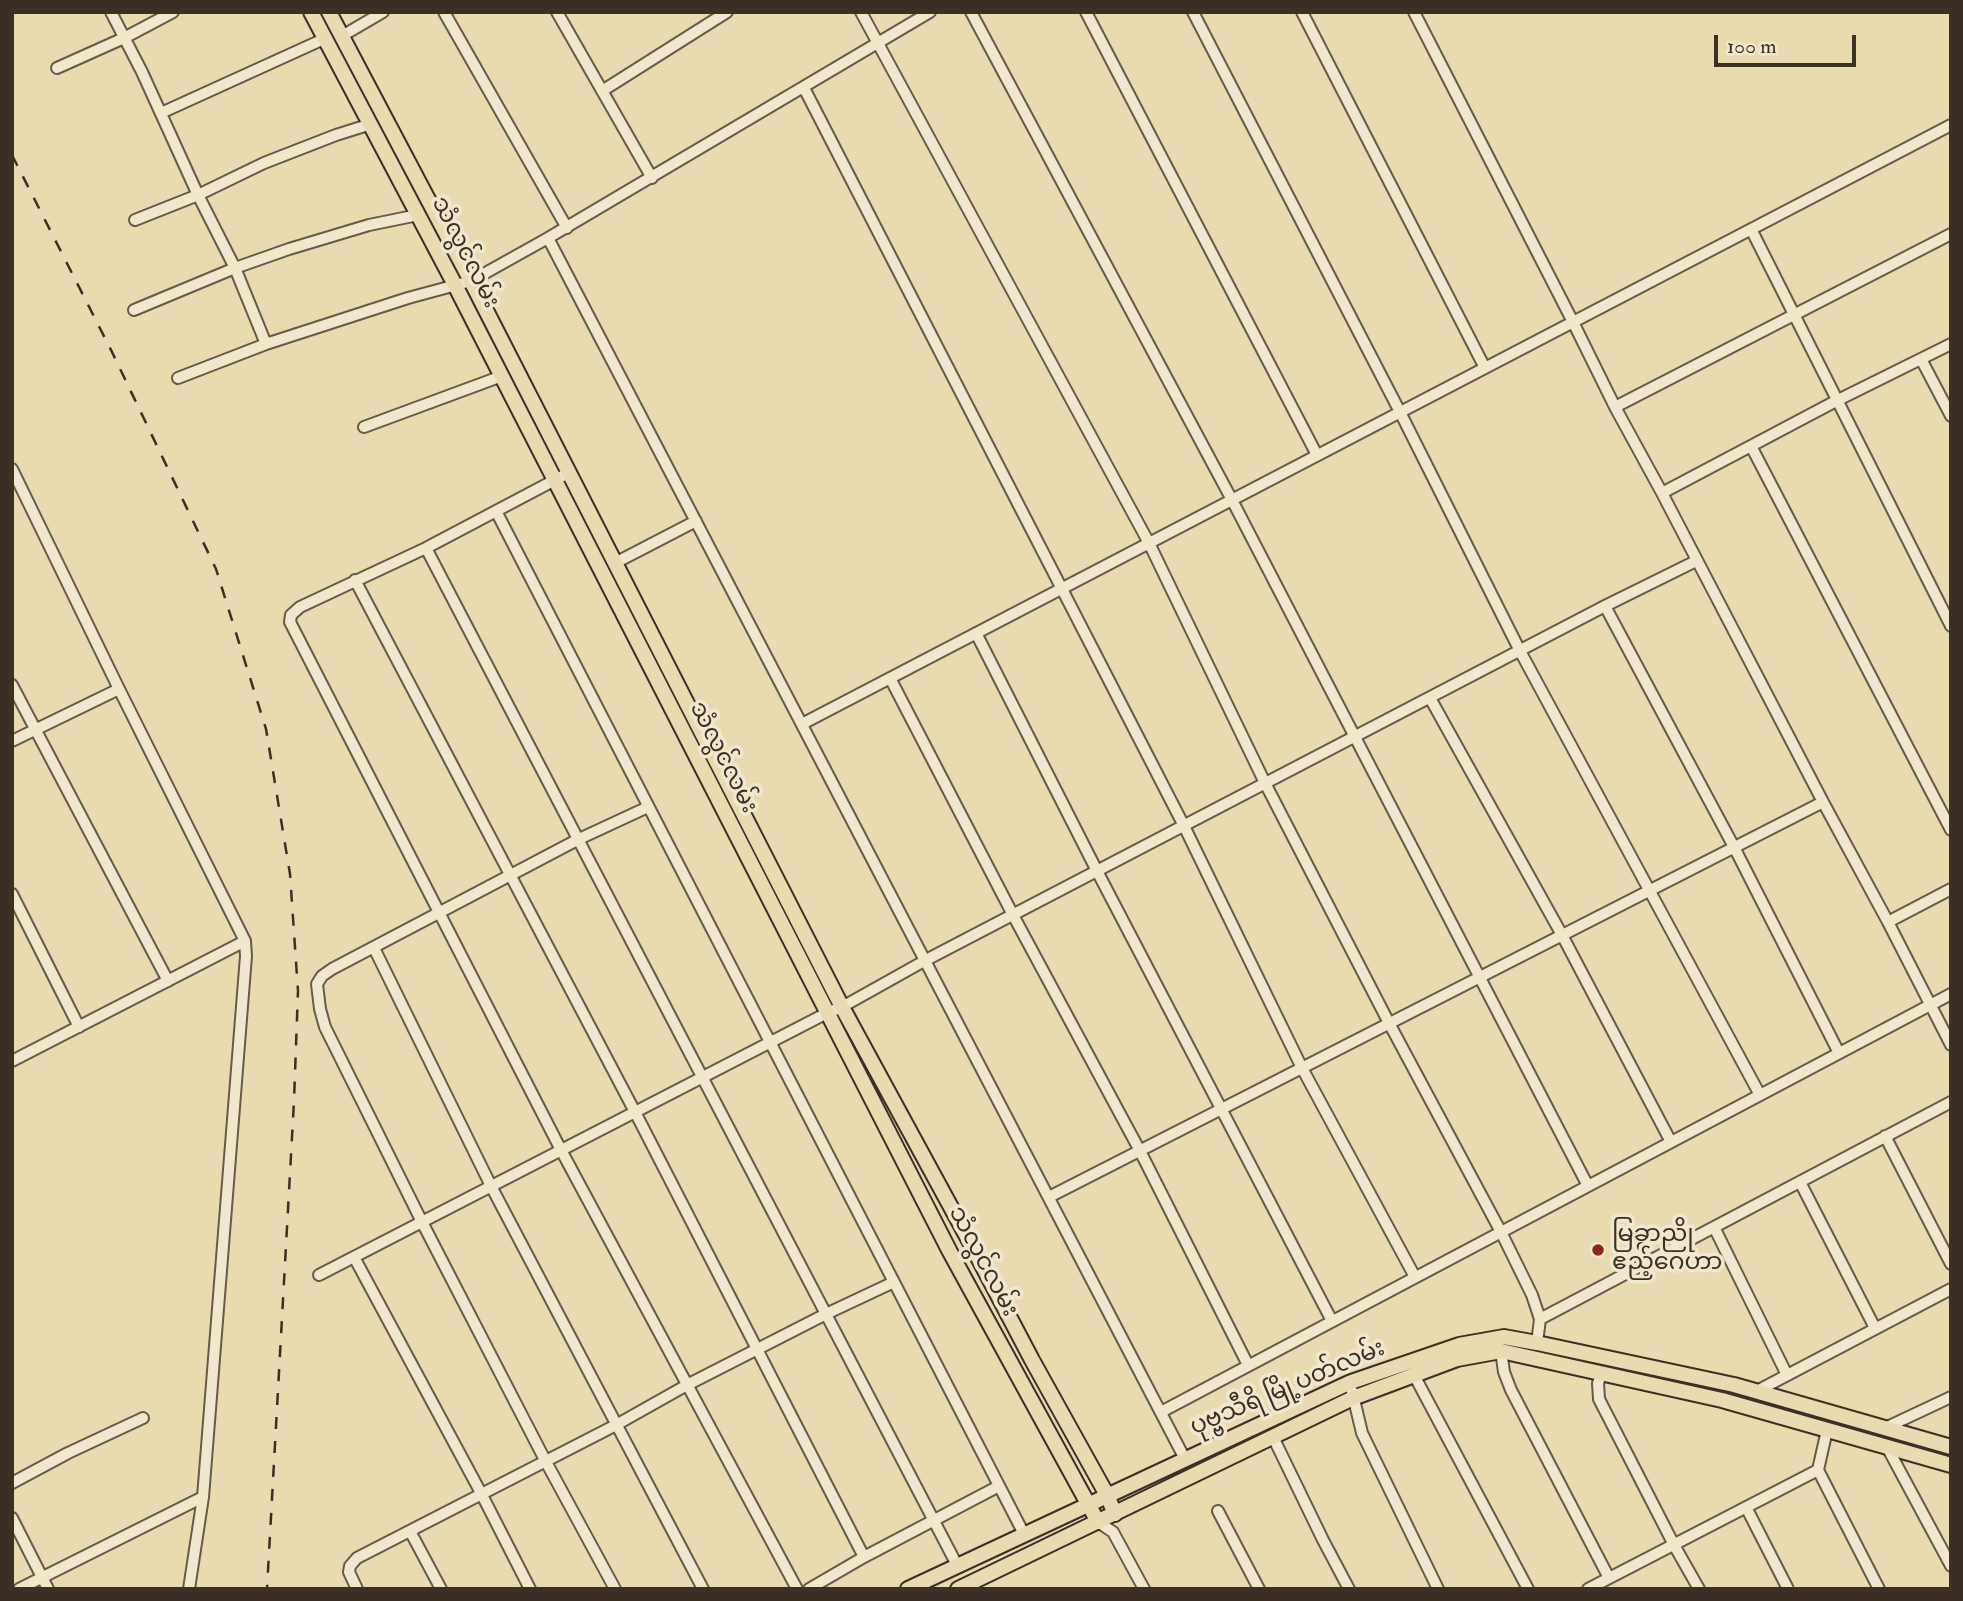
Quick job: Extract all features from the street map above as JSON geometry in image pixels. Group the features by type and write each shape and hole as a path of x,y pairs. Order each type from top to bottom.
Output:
{"main road":[{"name":"သံလွင်လမ်း","path":"311,12 502,376 950,1252 1098,1522"},
{"name":"သံလွင်လမ်း","path":"329,12 570,472 842,1007 1115,1514"},
{"name":"ပုဗ္ဗသီရိ မြို့ပတ်လမ်း","path":"908,1589 1351,1381 1459,1345 1504,1337 1734,1385 1951,1447"},
{"name":"ပုဗ္ဗသီရိ မြို့ပတ်လမ်း","path":"958,1589 1353,1398 1457,1359 1501,1351 1730,1402 1951,1465"},
{"path":"1730,1402 1734,1385"}],"street":[{"path":"111,12 234,268 266,344"},
{"path":"57,68 124,38 173,12"},
{"path":"342,36 383,12"},
{"path":"444,12 567,228"},
{"path":"557,12 652,178"},
{"path":"602,91 727,12"},
{"path":"861,12 1149,543 1265,783 1501,1232 1532,1295 1540,1319 1537,1343"},
{"path":"178,378 266,344 408,298 471,281 567,228 930,12"},
{"path":"971,12 1232,499 1588,1186"},
{"path":"1086,12 1318,455"},
{"path":"1193,12 1520,651 1760,1095"},
{"path":"1302,12 1485,368"},
{"path":"1414,12 1615,407 1951,1045"},
{"path":"161,113 326,38"},
{"path":"804,88 1184,826 1302,1068 1415,1277"},
{"path":"135,220 198,195 264,163 371,124"},
{"path":"802,723 1951,125"},
{"path":"134,310 234,268 289,249 369,225 418,215"},
{"path":"1751,229 1951,626"},
{"path":"1615,407 1951,234"},
{"path":"548,239 1185,1459"},
{"path":"1662,493 1951,344"},
{"path":"1921,359 1951,416"},
{"path":"364,427 502,376"},
{"path":"1751,446 1951,830"},
{"path":"12,470 245,941 246,956 203,1497 189,1589"},
{"path":"570,472 426,548 300,607 291,615 290,622 561,1150 797,1589"},
{"path":"496,511 1024,1534"},
{"path":"615,564 696,521"},
{"path":"426,548 957,1566"},
{"path":"319,1275 842,1007 926,960 1696,561"},
{"path":"355,580 635,1112 864,1557"},
{"path":"1605,607 1734,847 1839,1053"},
{"path":"976,633 1097,872 1332,1321"},
{"path":"890,678 1140,1151 1248,1365"},
{"path":"12,685 168,981"},
{"path":"12,741 119,689"},
{"path":"1430,698 1562,935 1671,1142"},
{"path":"1049,1197 1823,802"},
{"path":"615,1589 422,1222 325,1027 317,984 322,976 332,969 579,839 648,807"},
{"path":"1888,922 1951,889"},
{"path":"12,894 79,1027"},
{"path":"12,1061 245,941"},
{"path":"374,948 491,1186 703,1589"},
{"path":"1161,1412 1951,994"},
{"path":"1540,1319 1951,1102"},
{"path":"1885,1136 1951,1264"},
{"path":"1800,1182 1875,1328"},
{"path":"1714,1227 1787,1375"},
{"path":"354,1257 530,1589"},
{"path":"357,1589 349,1572 353,1562 687,1385 894,1282"},
{"path":"1757,1391 1951,1289"},
{"path":"1501,1351 1504,1372 1511,1390 1609,1578"},
{"path":"1602,1373 1598,1383 1599,1399 1699,1589"},
{"path":"1414,1376 1528,1589"},
{"path":"1351,1381 1362,1433 1438,1589"},
{"path":"1885,1428 1951,1397"},
{"path":"12,1483 143,1418"},
{"path":"1827,1430 1818,1471 1879,1589"},
{"path":"1273,1437 1349,1589"},
{"path":"1887,1447 1951,1566"},
{"path":"1588,1589 1818,1471"},
{"path":"808,1589 999,1486"},
{"path":"19,1589 203,1497"},
{"path":"1746,1507 1788,1589"},
{"path":"1218,1511 1258,1589"},
{"path":"1113,1532 1115,1514"},
{"path":"12,1518 48,1589"},
{"path":"1098,1522 1113,1532 1144,1589"},
{"path":"410,1531 441,1589"}],"railway":[{"path":"12,155 112,352 216,569 266,729 290,874 298,991 267,1589"}],"place":[{"name":"မြခွာညို ဧည့်ဂေဟာ","path":"1598,1250"}]}
